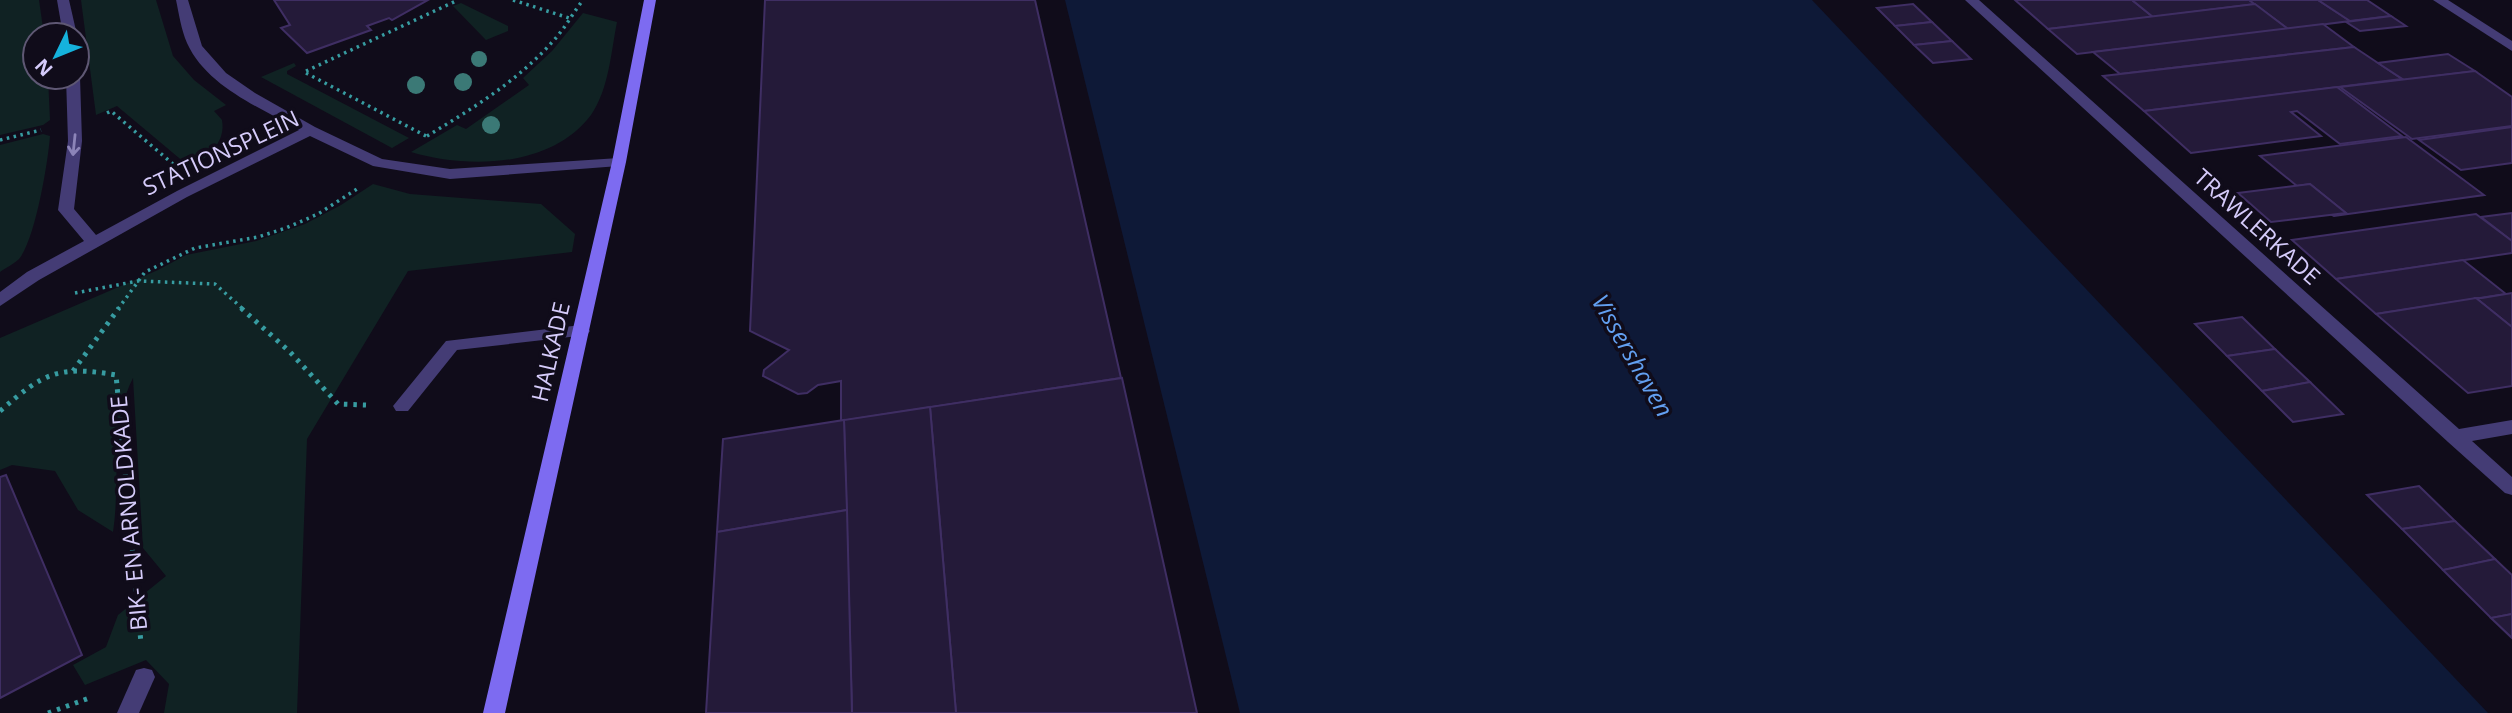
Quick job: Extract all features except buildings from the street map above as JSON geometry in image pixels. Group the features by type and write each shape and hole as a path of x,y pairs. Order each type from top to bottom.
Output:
{"street":[{"path":"63,0 67,21"},
{"path":"182,0 198,51 213,68 236,86 310,130"},
{"name":"HALKADE","path":"494,713 619,162 650,0"},
{"name":"TRAWLERKADE","path":"1971,0 2512,488"},
{"path":"2439,0 2512,47"},
{"path":"75,91 76,122 66,210 94,242"},
{"name":"STATIONSPLEIN","path":"0,300 33,276 94,242 197,186 310,130 378,163 450,174 619,162"},
{"path":"402,406 452,345 581,331"},
{"path":"2455,437 2512,426"},
{"path":"128,713 144,677"}],"path":[{"path":"427,136 304,72 458,0"},
{"path":"513,0 569,18"},
{"path":"0,140 111,111 197,186"},
{"path":"63,296 138,281 215,284 290,352 338,404 402,406"},
{"path":"0,411 35,382 73,371 135,284"},
{"name":"BIK- EN ARNOLDKADE","path":"73,371 96,371 116,375 144,677"}],"shaded area":[{"path":"0,0 39,0 42,21 21,21 21,91 49,91 50,120 43,125 0,135"},
{"path":"81,0 156,0 173,56 194,80 226,105 214,111 222,120 223,128 218,142 209,154 191,168 117,106 96,115 91,77 91,21 84,21"},
{"path":"461,3 508,26 508,31 486,40 453,6"},
{"path":"583,13 617,22 602,94 591,115 574,133 554,146 507,160 458,161 411,152 457,125 466,129 529,85 523,78 552,51"},
{"path":"294,63 296,66 287,71 287,74 409,138 392,148 261,77"},
{"path":"43,134 50,136 49,148 40,201 30,236 19,259 0,272 0,145"},
{"path":"373,184 410,194 541,204 575,234 572,252 408,271 307,439 297,713 164,713 169,684 146,660 85,685 73,665 106,647 118,615 166,576 143,548 133,378 121,414 118,433 113,532 78,510 55,471 12,465 0,470 0,338 158,270 186,255 256,241 305,224"}],"water":[{"name":"Vissershaven","path":"1065,0 1812,0 2488,713 1240,713"}]}
